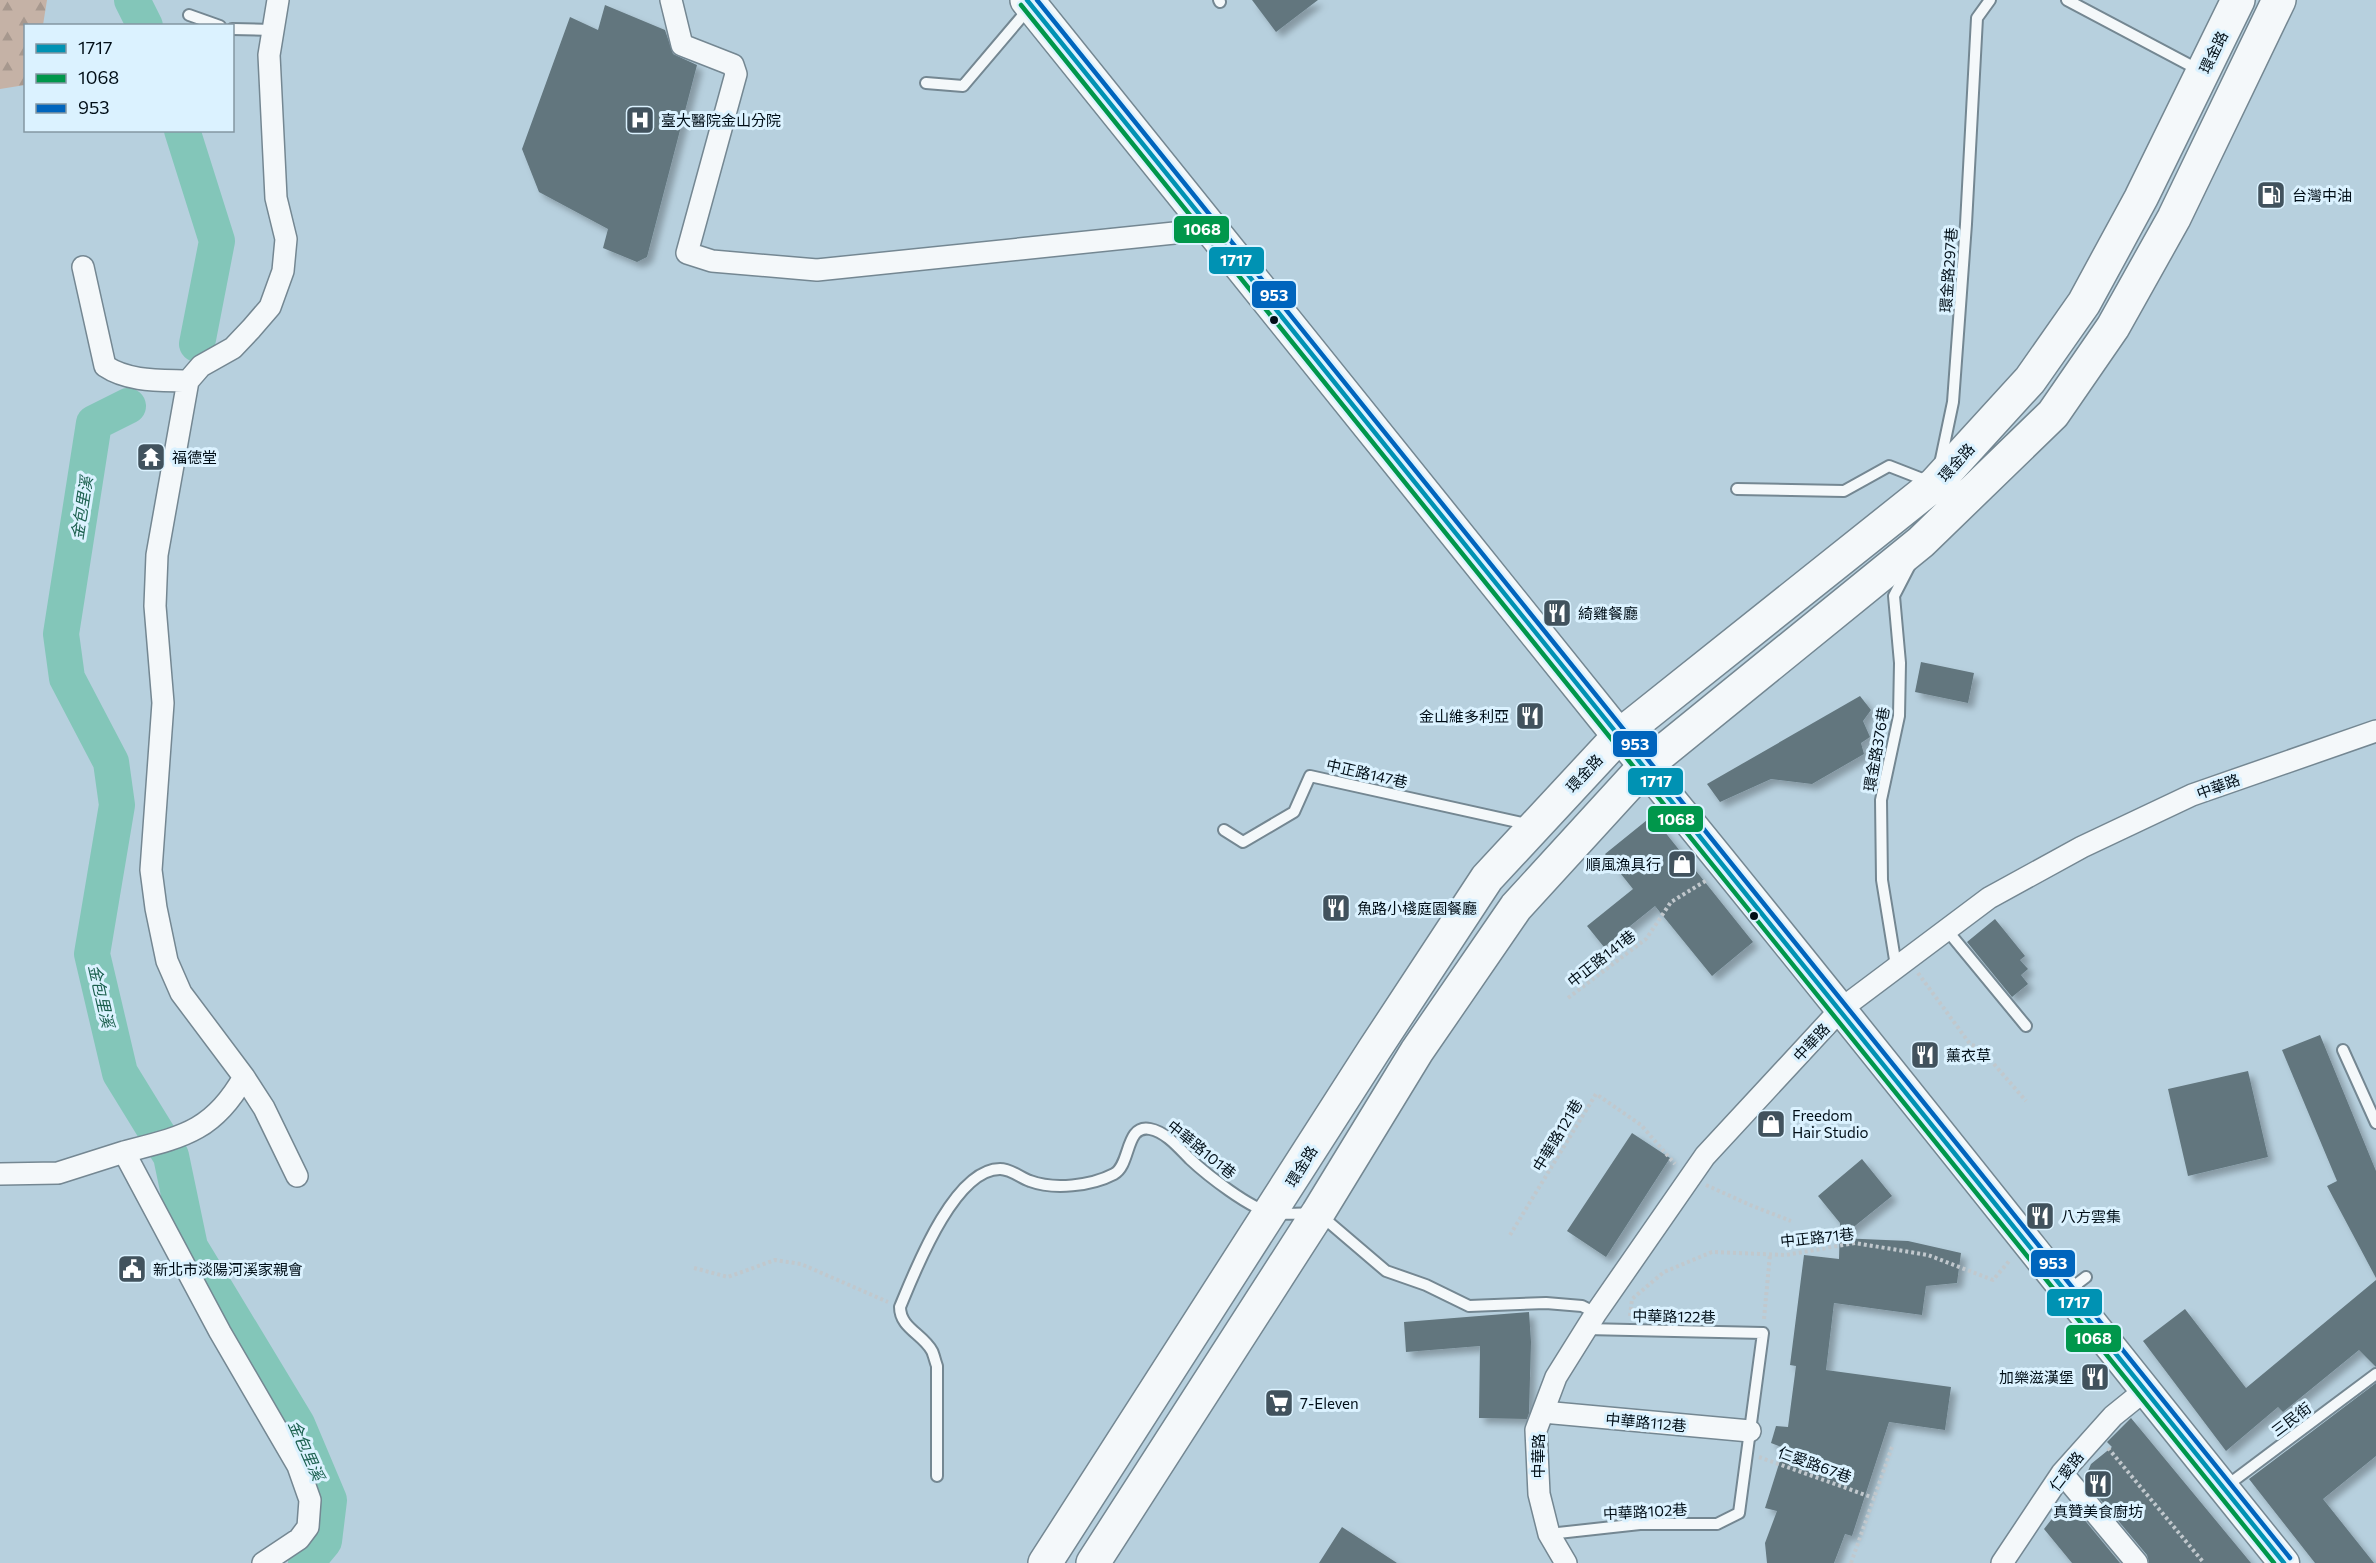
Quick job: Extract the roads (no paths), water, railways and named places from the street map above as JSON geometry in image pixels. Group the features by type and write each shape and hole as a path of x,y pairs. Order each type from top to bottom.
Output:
{"main road":[{"name":"環金路","path":"1045,1563 1487,878 1619,736 1933,496 2030,380 2084,303 2141,198 2238,0"},
{"path":"1093,1563 1318,1213 1417,1051 1516,907 1644,766 1924,531 2053,414 2113,327 2174,218 2279,0"},
{"path":"1029,3 1619,736"}],"street":[{"path":"278,0 269,55 270,110 276,198 286,239 283,271 270,307 233,348 201,366 188,381 157,555 155,606 163,703 151,870 166,961 181,993 264,1108 297,1176"},
{"path":"671,0 682,45 732,65 736,74 687,252 712,261 817,270 1213,229"},
{"path":"83,267 105,366 116,373 134,378 188,381"},
{"name":"中華路","path":"1566,1563 1550,1534 1539,1494 1536,1431 1557,1377 1591,1321 1706,1156 1841,1009 1989,898 2082,847 2192,795 2376,730"},
{"path":"1619,736 2026,1241 2076,1284 2144,1391 2284,1563"},
{"path":"0,1174 58,1173 176,1137 204,1126 231,1100 243,1077"},
{"path":"124,1152 220,1332 298,1466 310,1500 308,1527 299,1539 263,1563"},
{"name":"仁愛路","path":"2002,1563 2062,1473 2114,1416 2144,1391"},
{"name":"中華路112巷","path":"1543,1412 1750,1431"},
{"path":"2062,1473 2137,1563"}],"lane":[{"name":"環金路297巷","path":"1933,496 1953,402 1966,224 1977,18 1990,0"},
{"path":"2067,0 2203,73"},
{"path":"926,83 963,86 1029,3"},
{"path":"189,15 214,24"},
{"path":"234,29 272,30"},
{"path":"1737,489 1844,491 1889,466 1933,496"},
{"name":"環金路376巷","path":"1902,962 1882,880 1881,800 1899,716 1900,663 1894,596 1924,531"},
{"name":"中正路147巷","path":"1224,830 1243,842 1294,812 1310,776 1535,826"},
{"path":"1946,929 2026,1026"},
{"path":"2343,1050 2376,1123"},
{"name":"中華路101巷","path":"937,1476 937,1366 931,1349 910,1329 900,1315 900,1307 922,1254 957,1197 969,1182 1000,1169 1047,1186 1091,1182 1116,1173 1123,1164 1131,1139 1139,1130 1148,1128 1159,1132 1196,1165 1238,1196 1271,1213 1318,1213"},
{"path":"1318,1213 1386,1271 1426,1284 1469,1306 1546,1303 1582,1306 1591,1321"},
{"name":"中華路122巷","path":"1591,1321 1628,1330 1763,1333 1750,1431"},
{"name":"三民街","path":"2223,1488 2376,1374"},
{"name":"中華路102巷","path":"1550,1534 1640,1524 1717,1524 1740,1513 1750,1431"}],"waterway":[{"name":"金包里溪","path":"132,0 144,24"},
{"name":"金包里溪","path":"183,132 217,241 197,344"},
{"name":"金包里溪","path":"128,406 94,423 61,634 67,678 111,762 117,805 92,954 120,1073 171,1156 190,1247 297,1424 329,1500 324,1541 306,1563"}],"place":[{"name":"臺大醫院金山分院","path":"640,120"},
{"name":"台灣中油","path":"2271,195"},
{"name":"福德堂","path":"151,457"},
{"name":"綺雞餐廳","path":"1557,613"},
{"name":"金山維多利亞","path":"1530,716"},
{"name":"順風漁具行","path":"1682,864"},
{"name":"魚路小棧庭園餐廳","path":"1336,908"},
{"name":"薰衣草","path":"1925,1055"},
{"name":"Freedom Hair Studio","path":"1771,1124"},
{"name":"八方雲集","path":"2040,1216"},
{"name":"新北市淡陽河溪家親會","path":"132,1269"},
{"name":"加樂滋漢堡","path":"2095,1377"},
{"name":"7-Eleven","path":"1279,1403"},
{"name":"真贊美食廚坊","path":"2098,1484"}]}
